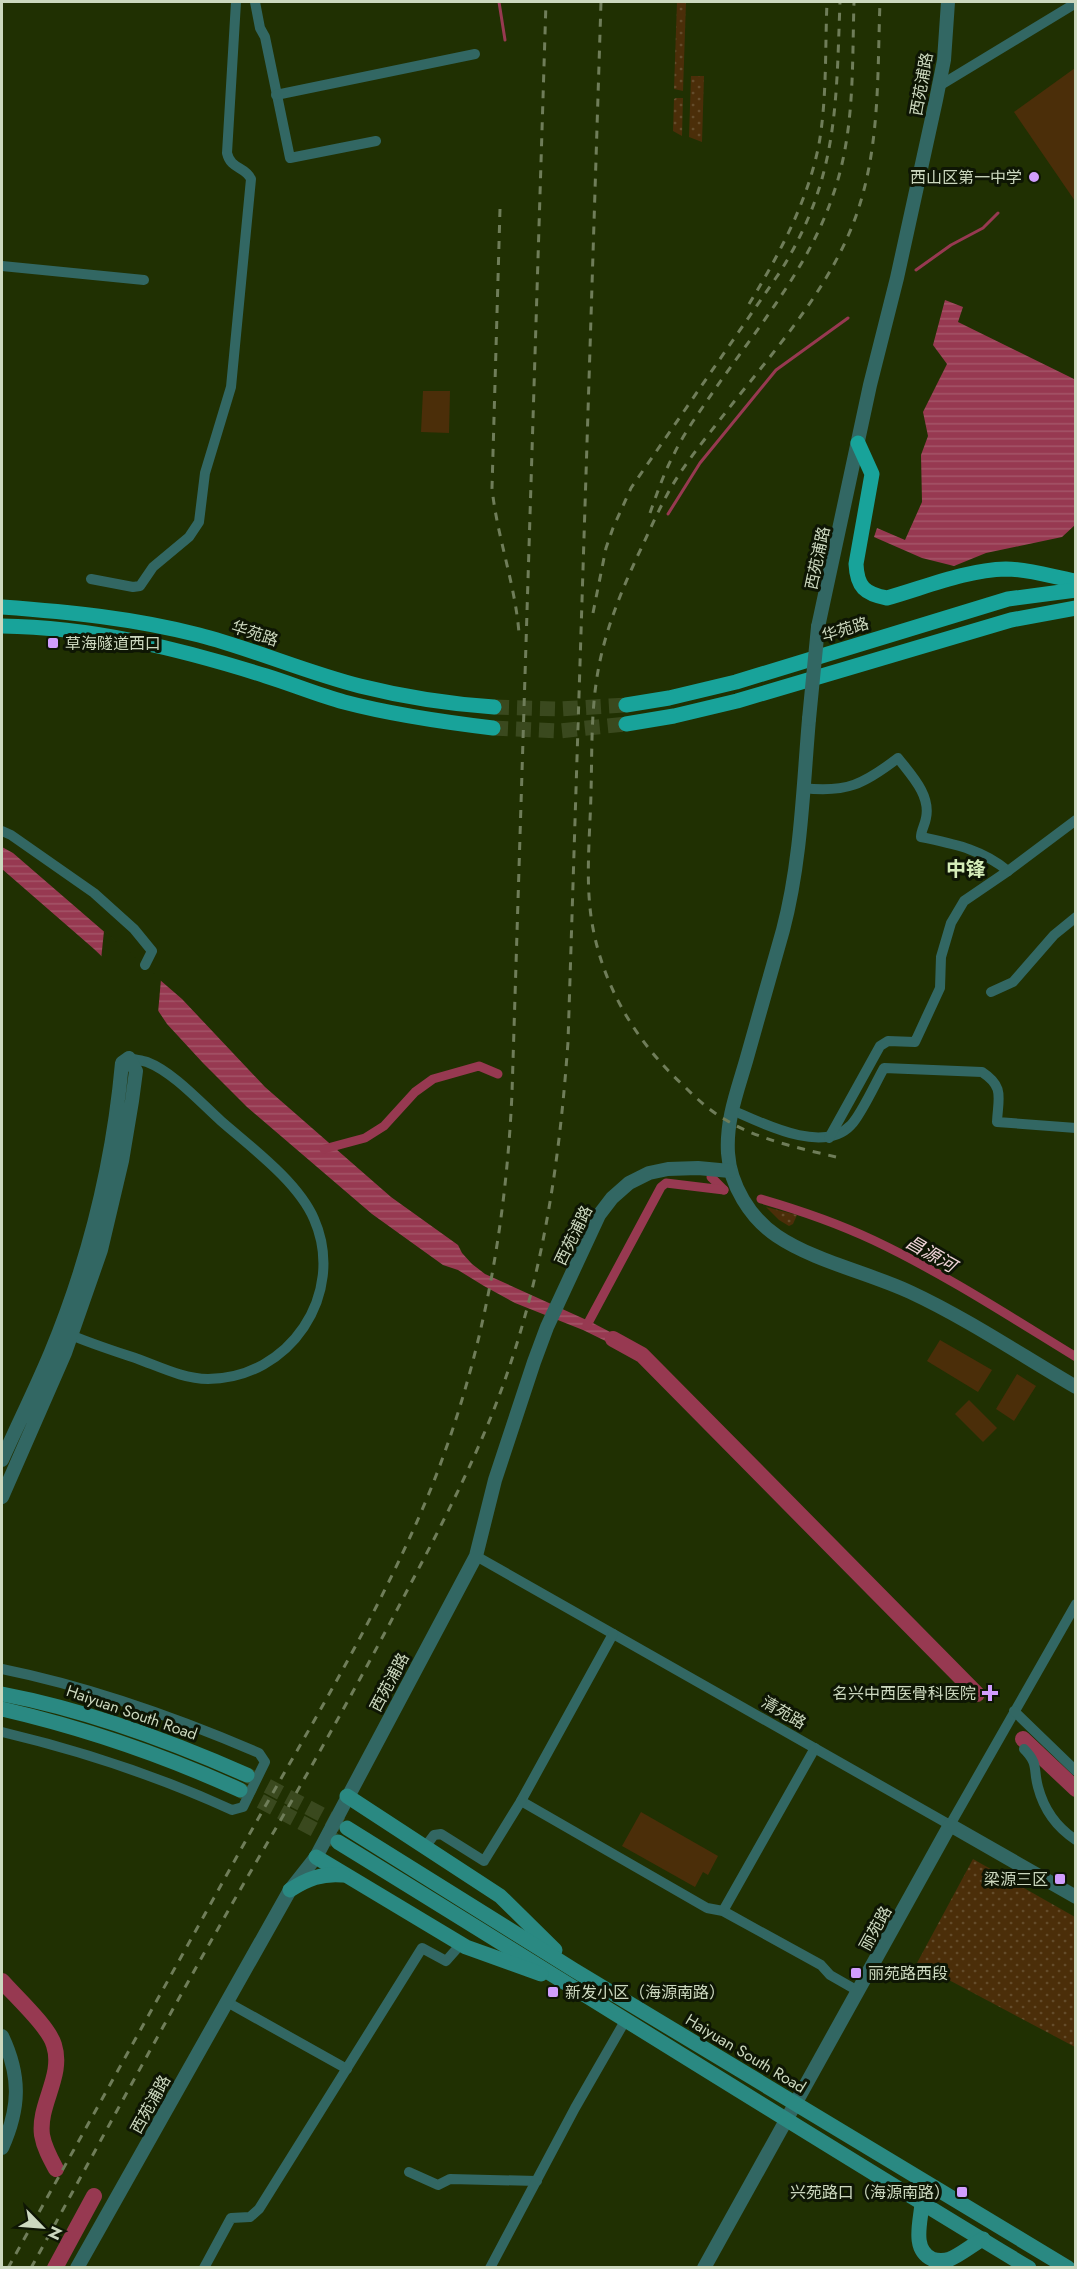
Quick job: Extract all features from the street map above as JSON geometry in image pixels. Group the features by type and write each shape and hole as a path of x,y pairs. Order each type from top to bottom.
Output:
{"main road":[{"path":"858,443 872,474 856,564 856,577 872,596 887,598 979,571 1007,569 1076,582"},
{"name":"华苑路","path":"626,705 669,698 736,682 1008,599 1076,590"},
{"name":"华苑路","path":"2,608 83,613 135,620 201,635 358,685 411,697 462,705 494,707"},
{"path":"626,724 674,716 737,701 1011,620 1076,608"},
{"path":"2,626 76,631 129,640 264,675 343,702 405,716 493,728"},
{"name":"Haiyuan South Road","path":"2,1694 38,1701 122,1725 194,1751 248,1775"},
{"name":"Haiyuan South Road","path":"2,1709 116,1740 188,1766 240,1790"},
{"path":"347,1796 500,1896 570,1976"},
{"name":"Haiyuan South Road","path":"347,1828 570,1976 625,2021 1029,2268"},
{"name":"Haiyuan South Road","path":"338,1842 796,2104 1068,2268"},
{"path":"316,1857 479,1953 570,1976"},
{"path":"290,1890 314,1877 345,1875"},
{"path":"922,2203 919,2242 927,2263 948,2260 983,2239"}],"street":[{"path":"91,579 133,587 140,586 153,567 189,537 199,522 205,473 231,387 251,179 247,172 231,163 227,153 236,2"},
{"path":"255,2 260,28 265,37 290,158 376,141"},
{"name":"西苑浦路","path":"78,2268 290,1890 316,1857 476,1556 495,1480 534,1362 547,1327 599,1215 612,1198 629,1184 649,1173 668,1169 698,1168 730,1171 730,1116 784,928 791,888 818,627 870,385 900,267 939,86 944,60 948,2"},
{"path":"939,86 1076,3"},
{"path":"276,94 475,54"},
{"path":"2,266 144,280"},
{"path":"803,788 825,791 843,789 871,779 898,758 921,788 926,801 927,817 921,837 971,849 994,859 1008,871"},
{"path":"829,1138 880,1046 888,1041 915,1042 940,988 941,957 951,923 964,901 1076,820"},
{"path":"2,831 11,834 94,893 134,929 152,951 145,965"},
{"path":"991,992 1012,982 1054,935 1076,917"},
{"path":"65,1333 182,1375 207,1379 230,1377 252,1370 288,1347 301,1334 312,1314 320,1291 324,1268 320,1234 314,1218 301,1197 270,1165 174,1079 147,1062 129,1059"},
{"path":"2,1497 65,1333 100,1250 122,1161 136,1071 129,1059"},
{"path":"730,1116 753,1119 816,1139 829,1138 851,1126 884,1068 982,1072 993,1079 998,1087 998,1122 1076,1128"},
{"path":"730,1171 752,1213 777,1236 813,1253 911,1292 1076,1387"},
{"path":"2,1460 65,1333"},
{"name":"清苑路","path":"476,1556 1076,1897"},
{"name":"丽苑路","path":"704,2268 950,1825 1076,1604"},
{"path":"425,1847 434,1835 441,1834 484,1862 521,1801 613,1634"},
{"path":"2,1669 82,1688 160,1713 260,1753 265,1762 243,1807 232,1810 180,1786 102,1758 2,1732"},
{"path":"1014,1712 1076,1771"},
{"path":"723,1911 815,1748"},
{"path":"1024,1749 1034,1759 1038,1786 1045,1808 1064,1832 1076,1840"},
{"path":"521,1801 707,1908 723,1911 820,1965 830,1976 858,1991"},
{"path":"204,2268 231,2218 250,2217 259,2209 422,1948 446,1961 461,1944"},
{"path":"227,2002 347,2069"},
{"path":"490,2268 625,2021"},
{"path":"2,2036 13,2064 16,2107 2,2148"},
{"path":"409,2172 438,2185 450,2180 537,2181"}],"shaded area":[{"path":"677,2 686,2 683,91 674,89"},
{"path":"1075,68 1075,201 1014,112"},
{"path":"691,76 704,76 702,142 689,137"},
{"path":"683,98 682,136 673,131 674,99"},
{"path":"945,300 963,307 958,322 1076,380 1075,525 1062,537 986,553 954,566 922,558 874,537 877,528 905,540 922,502 921,455 928,436 923,412 947,364 933,345"},
{"path":"423,391 450,391 449,433 421,432"},
{"path":"2,847 13,853 182,999 265,1087 391,1197 458,1245 472,1264 485,1274 591,1322 633,1344 630,1353 583,1330 515,1303 458,1270 443,1265 372,1214 247,1107 167,1024 157,1009 94,949 2,869"},
{"path":"766,1207 797,1215 793,1224 789,1226"},
{"path":"940,1340 992,1370 978,1392 927,1361"},
{"path":"1017,1374 1036,1386 1014,1421 996,1409"},
{"path":"969,1400 997,1428 983,1442 955,1414"},
{"path":"641,1812 718,1856 708,1875 703,1872 695,1887 622,1846"},
{"path":"973,1859 1075,1917 1075,2047 917,1963"}],"pier":[{"path":"104,931 161,979 158,1013 101,960"}],"waterway":[{"path":"499,2 505,40"},
{"path":"916,270 951,245 983,228 998,213"},
{"path":"668,514 700,463 776,370 848,318"},
{"path":"324,1149 365,1138 384,1126 415,1092 433,1079 479,1066 498,1074"},
{"path":"711,1177 724,1190"},
{"name":"昌源河","path":"587,1325 661,1187 666,1183 724,1190"},
{"name":"昌源河","path":"761,1199 832,1222 925,1266 1076,1357"},
{"path":"613,1339 642,1355 977,1694"},
{"path":"1023,1739 1076,1789"},
{"path":"2,1981 39,2021 54,2045 56,2068 44,2112 42,2135 49,2157 56,2169"},
{"path":"55,2268 94,2196"}],"tunnel":[{"path":"494,707 559,709 626,705"},
{"path":"493,728 559,731 626,724"},
{"path":"247,1775 347,1828"},
{"path":"240,1790 338,1842"}],"railway":[{"path":"8,2268 344,1667 391,1578 432,1486 450,1438 478,1342 504,1194 512,1093 546,2"},
{"path":"31,2268 198,1964 334,1725 438,1531 478,1447 501,1391 534,1283 556,1165 568,1042 601,2"},
{"path":"749,304 791,227 814,165 823,109 827,2"},
{"path":"593,613 606,548 631,488 780,272 799,238 813,205 823,173 835,109 840,2"},
{"path":"650,513 667,468 683,437 781,296 823,221 840,172 849,124 854,2"},
{"path":"836,1157 794,1147 752,1133 715,1113 667,1069 651,1051 624,1012 604,969 597,947 590,907 588,858 592,725 599,667 612,618 624,586 664,501 696,451 821,287 848,236 859,208 872,150 877,91 880,2"},
{"path":"500,209 492,488 514,596 519,633"}],"place":[{"name":"西山区第一中学","path":"1034,177"},
{"name":"草海隧道西口","path":"53,643"},
{"name":"名兴中西医骨科医院","path":"990,1693"},
{"name":"梁源三区","path":"1060,1879"},
{"name":"丽苑路西段","path":"856,1973"},
{"name":"新发小区（海源南路）","path":"553,1992"},
{"name":"兴苑路口（海源南路）","path":"962,2192"}],"district":[{"name":"中锋","path":"966,869"}]}
